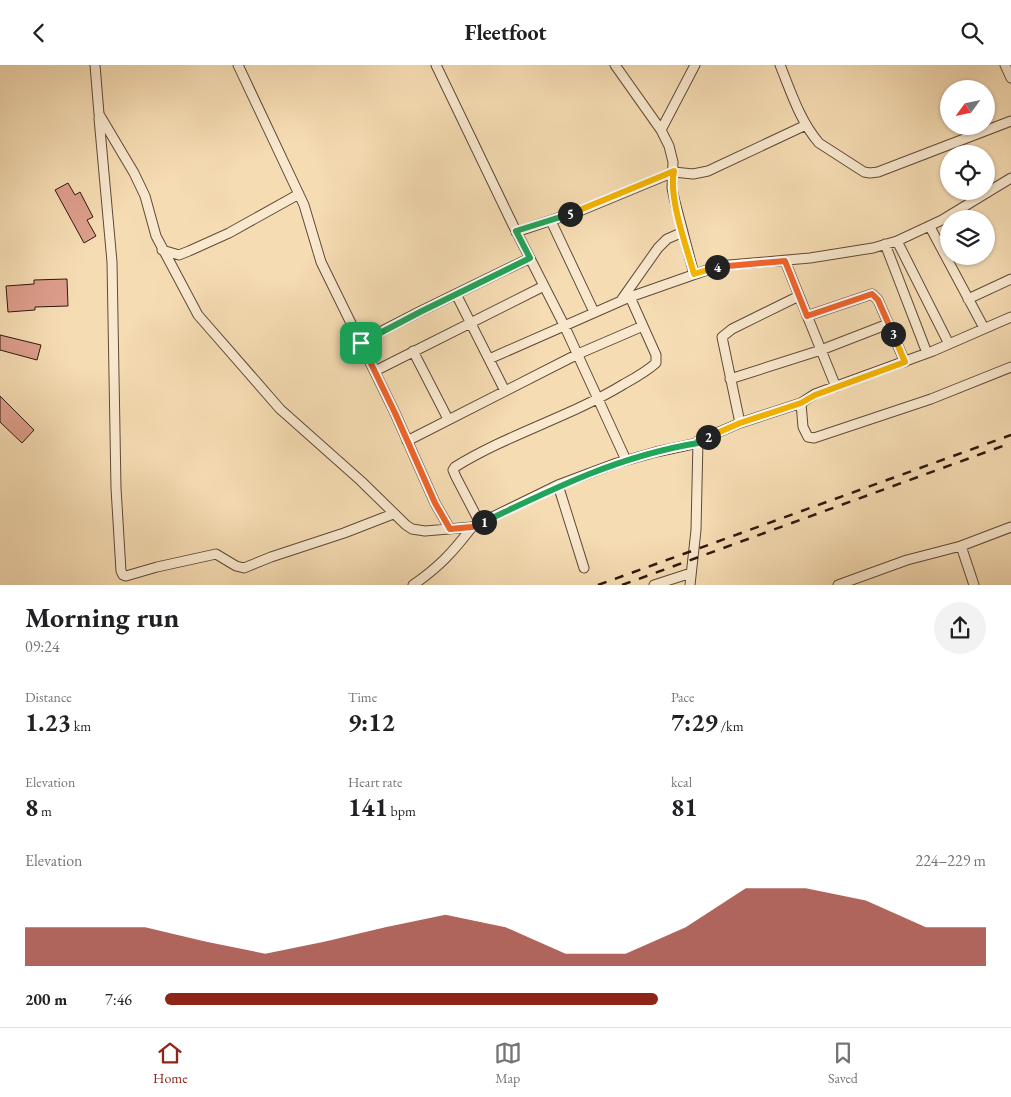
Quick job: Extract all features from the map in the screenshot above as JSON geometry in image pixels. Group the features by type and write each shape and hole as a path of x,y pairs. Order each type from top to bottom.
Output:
{"street":[{"path":"95,65 112,262 116,488 121,571 123,575 126,576 216,554 242,568 393,514"},
{"path":"238,65 308,215 314,243 321,262 375,371 435,503 450,529"},
{"path":"437,65 516,231 578,354 626,460"},
{"path":"615,65 661,130 669,146 674,171 672,187 694,274"},
{"path":"661,130 695,65"},
{"path":"780,65 806,125 819,143 857,168 870,173 878,172 1011,121"},
{"path":"1006,65 1011,78"},
{"path":"99,114 138,181 145,196 156,236 162,250 198,315 280,409 361,481 393,514 412,529 425,531 476,525 558,485 626,460 698,443 700,440 740,423 801,403 815,395 905,362 1011,317"},
{"path":"516,231 594,206 674,171 693,174 708,171 806,125"},
{"path":"489,359 626,298 694,274 729,265 785,261 839,254 897,241 930,227 1011,177"},
{"path":"162,250 183,254 229,233 299,194"},
{"path":"552,221 594,312"},
{"path":"930,227 984,329"},
{"path":"626,298 658,248 667,239 683,232"},
{"path":"897,241 949,344"},
{"path":"885,244 927,353"},
{"path":"361,343 530,258"},
{"path":"785,261 836,387"},
{"path":"968,299 1011,279"},
{"path":"375,371 544,286"},
{"path":"456,294 505,391"},
{"path":"807,316 872,294 878,300 905,362"},
{"path":"740,423 722,337 732,329 799,297"},
{"path":"476,525 456,477 455,467 503,442 599,399 656,363 656,355 643,326 626,298"},
{"path":"730,379 821,350 888,324"},
{"path":"407,441 578,354 643,326"},
{"path":"413,351 448,419"},
{"path":"801,403 803,427 808,437 814,438 931,399 1011,367"},
{"path":"690,585 696,530 698,443"},
{"path":"558,485 584,568"},
{"path":"413,585 438,567 476,525"},
{"path":"838,585 908,560 960,546 1011,527"},
{"path":"960,546 974,585"},
{"path":"654,585 692,573"}],"building":[{"path":"68,183 75,195 80,192 93,217 87,220 96,236 84,243 55,190"},
{"path":"67,279 68,306 35,307 35,310 8,312 6,286 34,284 34,280"},
{"path":"0,335 41,345 37,360 0,350"},
{"path":"0,396 34,430 22,443 0,422"}],"railway":[{"path":"598,585 1011,435"},
{"path":"622,585 1011,443"}],"route":[{"path":"674,171 672,187 694,274 729,265 785,261 807,316 867,294 875,295 905,362 815,395 801,403 740,423 700,440 698,443 682,445 617,463 558,485 472,527 450,529 435,503 361,343 530,258 516,231 594,206 674,171"}]}
